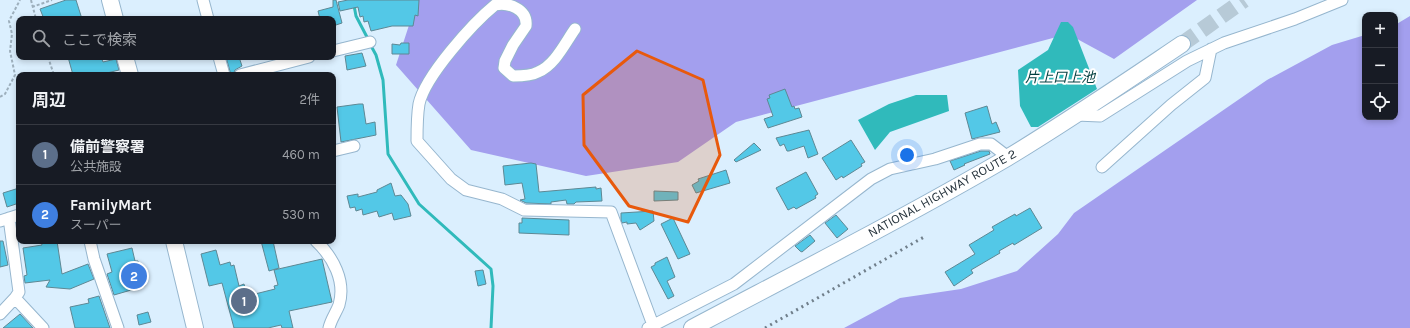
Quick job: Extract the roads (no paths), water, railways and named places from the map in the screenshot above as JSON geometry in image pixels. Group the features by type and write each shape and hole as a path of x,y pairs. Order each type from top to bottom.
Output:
{"highway":[{"path":"110,0 114,16"},
{"name":"NATIONAL HIGHWAY ROUTE 2","path":"692,328 900,218 1008,157 1076,116 1182,44"},
{"path":"126,60 129,72"},
{"path":"175,244 195,328"}],"street":[{"path":"203,0 207,16"},
{"path":"1076,116 1100,116 1187,61 1211,49 1342,0"},
{"path":"575,29 556,57 544,69 538,73 513,76 504,68 505,60 524,29 526,20 522,11 513,6 503,3 495,5 459,41 427,86 419,104 417,141 451,179 466,190 502,199 524,210 611,212 650,327 734,284 872,179 890,169 935,158 980,144 991,144 1008,157"},
{"path":"336,50 370,42"},
{"path":"1102,167 1153,120 1205,78 1211,49"},
{"path":"220,60 223,72"},
{"path":"252,72 298,60"},
{"path":"336,150 354,146"},
{"path":"0,314 19,292 9,218"},
{"path":"91,244 94,259 118,328"},
{"path":"319,244 333,260 342,290 338,306 330,321 329,328"},
{"path":"15,298 43,328"}],"water":[{"name":"片上口上池","path":"1061,22 1068,22 1073,27 1097,89 1038,127 1031,127 1020,106 1018,70 1048,50"},
{"path":"916,95 947,95 949,111 890,132 875,150 858,120 889,104"}],"waterway":[{"path":"353,0 356,16 368,39"},
{"path":"370,44 376,55 383,80 388,154 419,204 491,269 493,286 491,328"}],"tunnel":[{"path":"1182,44 1244,0"}],"railway":[{"path":"765,328 924,237"}],"place":[{"name":"FamilyMart","path":"134,276"},
{"name":"備前警察署","path":"244,301"}]}
